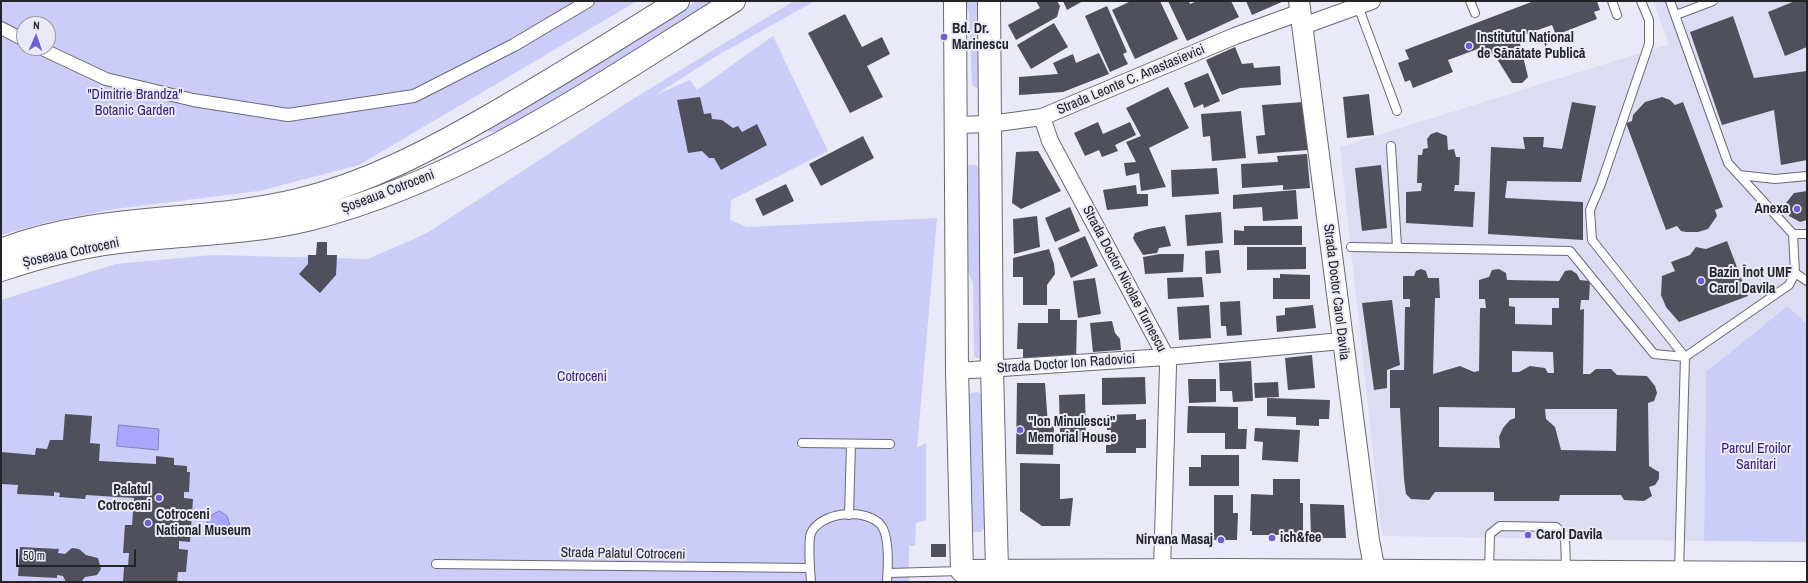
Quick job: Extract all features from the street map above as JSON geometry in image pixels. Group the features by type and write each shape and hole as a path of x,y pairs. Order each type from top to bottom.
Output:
{"main road":[{"name":"Șoseaua Cotroceni","path":"1,250 42,236 78,228 131,220 225,212 266,206 304,198 355,183 398,166 452,137 554,79 678,1"},
{"name":"Șoseaua Cotroceni","path":"1,270 53,254 106,243 231,232 308,220 392,194 489,150 539,122 734,1"},
{"path":"955,1 957,125 957,371 962,571 997,571 1087,576 1162,570 1223,576 1375,576 1489,571 1566,572 1621,577 1679,572 1807,573"},
{"path":"988,1 992,369 997,571"}],"street":[{"path":"56,56 106,79 193,100 288,115 414,96 514,45 568,6 588,1"},
{"name":"Strada Leonte C. Anastasievici","path":"957,125 990,124 1042,118 1235,36 1301,13 1365,4"},
{"name":"Strada Doctor Carol Davila","path":"1301,13 1342,341 1375,576"},
{"path":"1,28 16,36"},
{"name":"Strada Doctor Nicolae Turnescu","path":"1042,118 1050,141 1166,357 1168,366 1162,570"},
{"name":"Strada Doctor Ion Radovici","path":"957,371 1166,357 1342,341"}],"lane":[{"path":"1470,1 1475,13"},
{"path":"1612,1 1617,16"},
{"path":"1642,1 1649,20 1649,44 1601,184 1590,210 1592,240 1685,357 1679,572"},
{"path":"1351,247 1570,251 1654,354 1685,357 1789,285 1795,273 1793,234 1728,163 1670,1"},
{"path":"1676,15 1713,1"},
{"path":"1365,4 1397,111"},
{"path":"1391,146 1397,247"},
{"path":"1740,176 1775,179 1807,176"},
{"path":"1793,234 1807,234"},
{"path":"1795,273 1807,281"},
{"path":"802,443 890,444"},
{"path":"849,515 851,444"},
{"path":"810,582 811,534 819,522 833,515 866,516 879,523 886,534 887,582"},
{"path":"1489,571 1490,534 1500,526 1556,527 1565,535 1566,572"},
{"name":"Strada Palatul Cotroceni","path":"436,564 625,568 810,568"},
{"path":"888,573 962,571"}],"shaded area":[{"path":"1653,1 1807,1 1807,324 1786,306 1706,372 1704,541 1382,536 1340,147 1669,44"},
{"path":"119,425 159,429 158,450 117,446"},
{"path":"220,511 227,516 230,525 226,532 218,534 211,530 207,522 212,515"}],"green space":[{"name":"\"Dimitrie Brandza\" Botanic Garden","path":"1,1 637,1 359,165 259,191 115,209 48,222 1,235"},
{"path":"697,1 715,1 515,124 502,130 488,132 489,127 629,44"},
{"name":"Cotroceni","path":"794,1 815,1 718,55 655,95 690,80 697,90 773,36 828,151 731,200 730,220 747,227 937,218 917,448 926,443 926,520 916,523 915,546 909,546 909,582 1,582 1,300 116,264 213,255 368,259 427,233 633,99"},
{"path":"963,1 979,1 980,85 977,88 972,85 969,12"},
{"path":"967,165 976,165 981,170 983,355 979,359 974,356 973,283 964,262 963,172"},
{"name":"Parcul Eroilor Sanitari","path":"1787,306 1807,324 1807,542 1704,541 1706,372"},
{"path":"978,392 983,397 986,527 981,532 974,532 969,527 967,398 971,393"}],"building":[{"path":"1036,1 1057,1 1060,6 1057,17 1016,40 1008,25 1040,8"},
{"path":"1063,1 1083,1 1067,10"},
{"path":"1131,1 1160,1 1178,39 1135,59 1112,10"},
{"path":"1168,1 1189,1 1190,4 1197,1 1231,1 1239,17 1187,41"},
{"path":"1246,1 1284,1 1252,15"},
{"name":"Institutul Național de Sănătate Publică","path":"1534,1 1597,1 1600,10 1594,12 1597,19 1556,35 1552,25 1524,35 1527,42 1520,44 1528,77 1522,83 1512,83 1494,54 1486,57 1483,47 1448,60 1453,72 1413,88 1410,80 1405,82 1398,63 1409,59 1405,50"},
{"path":"1795,1 1807,1 1807,47 1785,56 1768,12"},
{"path":"1107,6 1127,52 1123,54 1128,64 1110,72 1085,16"},
{"path":"845,14 862,47 882,37 890,54 867,66 883,97 850,113 808,33"},
{"path":"1733,16 1754,78 1807,71 1807,160 1781,165 1774,110 1722,125 1690,32"},
{"path":"1054,23 1068,47 1031,69 1017,45"},
{"path":"1235,47 1242,64 1253,63 1254,68 1280,66 1281,85 1240,88 1222,95 1206,60"},
{"path":"1099,53 1109,74 1063,92 1019,95 1019,77 1058,74 1053,63 1073,54 1076,63"},
{"path":"1208,73 1220,101 1204,108 1203,104 1194,108 1184,83"},
{"path":"1168,87 1189,128 1149,148 1166,187 1141,191 1139,173 1126,176 1124,163 1136,162 1126,142 1141,136 1126,108"},
{"path":"1369,94 1374,135 1347,138 1343,97"},
{"path":"700,97 704,114 711,113 712,119 722,120 733,128 738,126 742,132 757,124 767,145 721,170 714,158 709,158 702,151 688,153 677,100"},
{"path":"1662,97 1670,100 1675,105 1683,102 1723,207 1715,210 1717,216 1708,229 1698,232 1686,232 1681,231 1677,226 1666,230 1626,123 1632,121 1633,115 1645,102"},
{"path":"1304,102 1308,150 1258,154 1256,136 1265,135 1262,105"},
{"path":"1572,102 1596,106 1581,182 1507,181 1505,198 1583,202 1583,240 1488,234 1491,147 1525,149 1523,137 1544,137 1543,147 1562,149"},
{"path":"1241,111 1246,158 1212,161 1210,136 1203,137 1201,114"},
{"path":"1098,122 1103,134 1130,122 1136,135 1115,145 1118,151 1102,157 1099,150 1085,156 1074,133"},
{"path":"1437,132 1447,136 1448,150 1454,149 1456,157 1460,157 1459,185 1455,185 1454,191 1475,192 1473,227 1406,223 1406,192 1421,191 1422,183 1417,183 1418,155 1422,155 1423,149 1428,148 1427,139 1431,134"},
{"path":"863,136 874,158 821,186 809,164"},
{"path":"1038,151 1061,191 1021,209 1012,203 1016,152"},
{"path":"1307,154 1310,188 1283,190 1283,185 1242,188 1241,164 1278,162 1277,156"},
{"path":"1381,165 1387,228 1362,231 1355,168"},
{"path":"1217,168 1219,194 1172,197 1171,170"},
{"path":"786,184 794,201 763,216 755,199"},
{"path":"1136,185 1137,194 1148,194 1148,206 1107,210 1103,190"},
{"path":"1296,190 1298,219 1263,221 1262,207 1233,209 1233,195"},
{"name":"Anexa","path":"1807,191 1807,220 1800,222 1789,216 1786,203 1794,193"},
{"path":"1070,207 1080,231 1055,242 1045,218"},
{"path":"1221,212 1223,243 1187,246 1185,215"},
{"path":"1037,216 1040,247 1014,254 1013,219"},
{"path":"1165,226 1171,246 1159,248 1157,253 1143,255 1133,238 1135,233"},
{"path":"1244,226 1302,226 1302,245 1234,245 1234,230 1244,231"},
{"path":"1085,236 1098,266 1071,278 1058,248"},
{"name":"Bazin Înot UMF Carol Davila","path":"1727,241 1748,296 1679,322 1666,307 1661,295 1662,276 1675,271 1671,262 1690,255 1696,247 1706,249"},
{"path":"317,242 327,242 327,255 337,255 336,275 320,293 299,274 308,264 308,255 316,255"},
{"path":"1247,247 1306,247 1306,269 1247,270"},
{"path":"1049,249 1054,264 1055,274 1047,285 1047,305 1023,305 1023,277 1013,277 1013,258"},
{"path":"1219,250 1221,273 1206,274 1205,251"},
{"path":"1160,254 1184,254 1183,272 1145,274 1143,257"},
{"path":"1421,269 1426,271 1428,278 1439,278 1440,298 1435,298 1433,374 1460,366 1474,372 1479,371 1480,308 1486,308 1485,299 1479,299 1479,280 1489,277 1492,270 1499,269 1506,273 1507,280 1559,281 1565,271 1571,270 1577,274 1580,280 1590,281 1589,300 1581,300 1580,310 1584,309 1583,374 1590,374 1596,369 1611,369 1617,375 1647,376 1655,386 1657,393 1654,401 1648,403 1649,466 1659,472 1659,479 1655,485 1649,487 1652,496 1644,501 1624,500 1621,495 1560,495 1559,501 1494,501 1494,492 1435,492 1429,500 1411,499 1406,494 1404,479 1400,408 1390,408 1390,370 1404,370 1405,307 1410,307 1410,299 1403,299 1403,276 1414,276 1416,271","holes":["1509,298 1559,298 1559,308 1552,308 1552,325 1515,324 1515,307 1509,306","1512,351 1553,352 1554,373 1548,373 1545,368 1530,366 1519,372 1512,372","1439,407 1515,408 1515,418 1510,420 1503,428 1499,437 1500,448 1439,447","1545,409 1617,409 1616,451 1561,450 1555,427 1546,419"]},
{"path":"1280,274 1310,275 1310,299 1273,299 1273,278 1280,278"},
{"path":"1202,277 1204,297 1168,299 1167,278"},
{"path":"1095,278 1101,314 1078,318 1073,281"},
{"path":"1392,300 1400,365 1387,370 1387,388 1374,390 1362,303"},
{"path":"1240,301 1242,335 1227,336 1226,326 1221,326 1220,302"},
{"path":"1209,305 1211,338 1179,340 1177,307"},
{"path":"1313,305 1316,328 1277,332 1276,316 1285,315 1285,308"},
{"path":"1048,309 1060,309 1060,320 1077,320 1076,361 1023,360 1023,349 1017,349 1018,323 1048,323"},
{"path":"1112,321 1115,333 1120,339 1121,350 1093,352 1090,323"},
{"path":"1312,355 1315,388 1288,390 1285,358"},
{"path":"1251,361 1253,401 1233,402 1232,391 1220,391 1219,363"},
{"path":"1145,377 1146,404 1102,405 1102,378"},
{"path":"1188,379 1216,379 1216,402 1189,403"},
{"path":"1278,382 1279,397 1255,398 1254,383"},
{"path":"1017,383 1045,383 1048,426 1054,426 1053,455 1016,454"},
{"path":"1085,394 1086,441 1070,441 1070,432 1060,432 1059,395"},
{"path":"1267,398 1330,400 1329,419 1319,419 1319,426 1296,425 1296,417 1267,416"},
{"path":"1188,406 1238,407 1238,429 1247,429 1246,449 1225,449 1225,433 1187,433"},
{"name":"Palatul Cotroceni","path":"65,414 92,416 90,443 100,444 99,461 156,464 156,456 174,458 174,465 187,466 187,472 190,472 189,492 184,492 184,498 193,499 190,542 179,541 179,549 188,550 186,572 178,572 177,582 123,582 124,567 128,567 129,553 123,553 125,525 132,525 134,498 86,495 85,499 59,497 60,493 54,492 54,496 17,494 18,485 1,484 1,452 35,455 36,448 47,449 50,440 63,440"},
{"path":"1136,414 1136,420 1146,419 1146,448 1136,448 1136,453 1106,453 1106,445 1111,445 1111,430 1107,430 1107,415"},
{"path":"1255,428 1300,430 1298,462 1262,460 1263,442 1254,441"},
{"path":"1201,455 1239,455 1239,486 1189,486 1189,467 1201,467"},
{"path":"1020,463 1060,464 1060,499 1073,498 1070,526 1042,526 1020,511"},
{"path":"1273,479 1300,479 1300,503 1303,503 1303,535 1252,535 1252,531 1250,531 1251,494 1273,495"},
{"path":"1214,495 1233,495 1233,513 1238,513 1237,540 1214,540"},
{"path":"1310,504 1344,505 1346,538 1311,538"},
{"path":"931,544 946,544 946,557 931,557"},
{"path":"20,547 59,549 58,553 65,554 72,548 79,549 86,555 98,558 101,569 97,575 85,577 81,582 66,582 63,576 57,575 57,578 18,576"}],"place":[{"name":"Bd. Dr. Marinescu","path":"944,37"},
{"name":"Institutul Național de Sănătate Publică","path":"1469,46"},
{"name":"Anexa","path":"1797,209"},
{"name":"Bazin Înot UMF Carol Davila","path":"1701,281"},
{"name":"\"Ion Minulescu\" Memorial House","path":"1020,430"},
{"name":"Palatul Cotroceni","path":"159,498"},
{"name":"Cotroceni National Museum","path":"148,523"},
{"name":"Carol Davila","path":"1528,535"},
{"name":"ich&fee","path":"1272,538"},
{"name":"Nirvana Masaj","path":"1221,540"}]}
